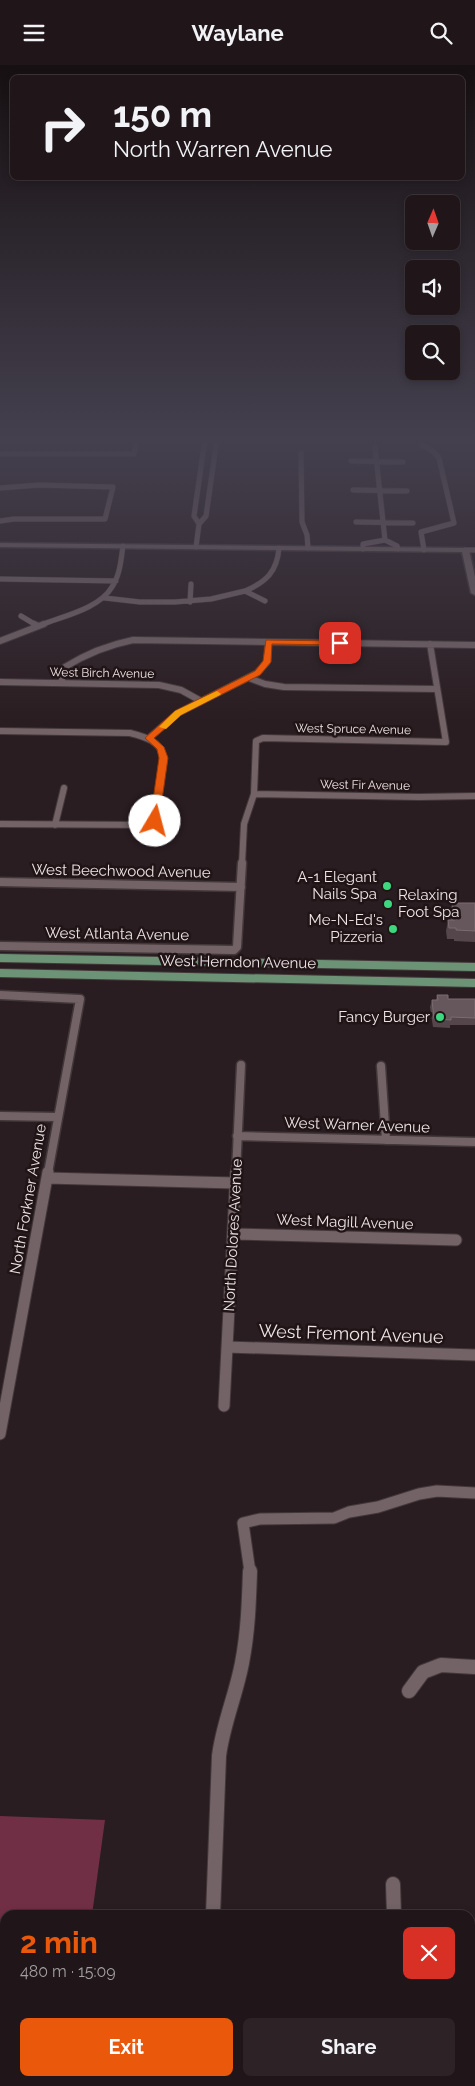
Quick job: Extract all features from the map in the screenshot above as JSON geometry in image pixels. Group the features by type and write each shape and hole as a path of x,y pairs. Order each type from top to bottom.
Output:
{"main road":[{"name":"West Herndon Avenue","path":"0,958 475,967"},
{"name":"West Herndon Avenue","path":"0,973 475,983"}],"street":[{"path":"196,547 198,533"},
{"path":"306,533 308,548"},
{"path":"384,533 385,540"},
{"path":"422,533 424,550"},
{"path":"363,549 363,544 385,540 397,546 398,549"},
{"path":"0,545 475,550"},
{"path":"0,641 92,605 105,598 113,589 116,581 123,547"},
{"path":"105,598 190,602 218,598 245,591 264,581 276,569 279,562 279,548"},
{"path":"465,550 475,593"},
{"path":"0,579 116,581"},
{"path":"190,602 192,584"},
{"path":"245,591 265,601"},
{"path":"21,616 38,626"},
{"path":"61,683 65,667 91,652 119,642 133,640 475,645"},
{"path":"149,738 178,713 249,678 265,665 268,658 268,642"},
{"path":"430,644 446,742"},
{"path":"249,678 265,684 284,687 437,689"},
{"name":"West Birch Avenue","path":"0,682 159,685 181,691 201,701"},
{"path":"0,731 130,733 149,738 161,748 164,758 155,821 152,825 0,824"},
{"path":"241,887 244,824 254,794 256,741 259,739"},
{"name":"West Spruce Avenue","path":"259,739 446,742"},
{"path":"55,825 64,788"},
{"name":"West Fir Avenue","path":"254,794 419,797 475,796"},
{"name":"West Beechwood Avenue","path":"0,882 241,887"},
{"name":"West Atlanta Avenue","path":"0,946 234,950 237,947 241,887"},
{"name":"North Forkner Avenue","path":"0,995 80,999 1,1419 0,1434"},
{"name":"North Dolores Avenue","path":"224,1406 241,1065"},
{"path":"381,1066 386,1140"},
{"path":"0,1116 57,1117"},
{"name":"West Warner Avenue","path":"237,1136 475,1142"},
{"path":"47,1178 235,1183"},
{"name":"West Magill Avenue","path":"233,1234 456,1240"},
{"name":"West Fremont Avenue","path":"227,1347 475,1355"},
{"path":"213,1910 219,1756 222,1732 242,1665 248,1629 250,1568 242,1523 260,1519 334,1518 348,1512 378,1507 419,1494 437,1491 475,1493"},
{"path":"409,1691 423,1672 441,1665 475,1667"},
{"path":"393,1884 394,1910"}],"shaded area":[{"path":"0,1816 105,1820 93,1910 0,1910"}],"building":[{"path":"452,903 475,903 475,931 449,928 448,920 455,920"},
{"path":"437,995 448,995 448,999 475,999 475,1018 451,1017 451,1020 434,1019 432,1000 438,1000"}],"slow traffic":[{"path":"163,727 178,713 217,694"}],"place":[{"name":"A-1 Elegant Nails Spa","path":"387,886"},
{"name":"Relaxing Foot Spa","path":"388,904"},
{"name":"Me-N-Ed's Pizzeria","path":"393,929"},
{"name":"Fancy Burger","path":"440,1017"}],"route":[{"path":"155,821 164,758 161,748 149,738 184,709 249,678 262,669 268,658 268,642 340,643"}]}
